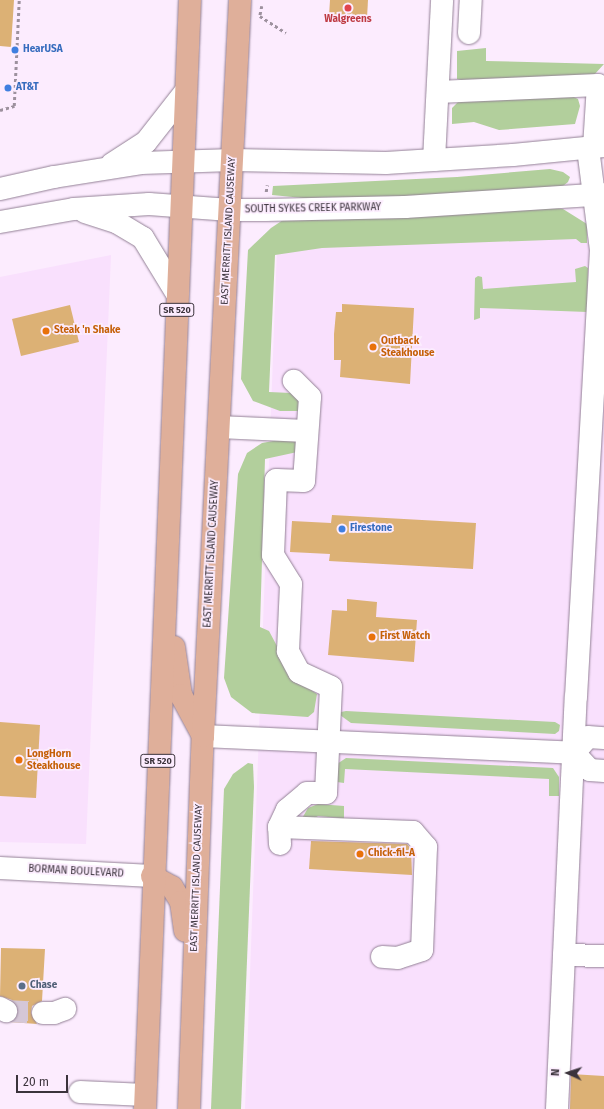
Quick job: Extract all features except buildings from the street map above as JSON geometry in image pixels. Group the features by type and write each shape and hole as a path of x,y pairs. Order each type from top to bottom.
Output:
{"main road":[{"name":"SR 520","path":"145,1102 152,876 168,562 177,294 190,0"},
{"name":"EAST MERRITT ISLAND CAUSEWAY","path":"188,1109 203,736 240,0"},
{"path":"168,562 175,667 181,695 203,736"},
{"path":"152,876 172,887 181,902 193,990"}],"street":[{"path":"434,160 442,0"},
{"path":"469,33 471,0"},
{"path":"438,92 598,85 596,147 601,250 601,305 574,753 557,1109"},
{"path":"106,168 146,142 186,92"},
{"path":"0,189 106,168 141,163 233,160 386,162 434,160 596,147"},
{"name":"SOUTH SYKES CREEK PARKWAY","path":"0,222 74,209 149,204 230,210 405,207 599,195"},
{"path":"74,209 118,223 143,238 177,294"},
{"path":"294,381 310,397 306,431 304,481 276,480 274,556 291,584 288,651 299,672 331,687 326,793 307,793 295,801 286,810 280,835 413,832 426,847 422,950 398,958 382,958"},
{"path":"219,427 306,431"},
{"path":"203,736 329,740 574,753 590,770 604,771"},
{"path":"574,753 588,737 604,738"},
{"name":"BORMAN BOULEVARD","path":"0,868 152,876"},
{"path":"564,955 604,956"},
{"path":"43,1013 54,1013 65,1009"},
{"path":"80,1092 145,1102"}],"path":[{"path":"0,110 14,106 19,0"},
{"path":"262,6 260,16 286,32"}],"shaded area":[{"path":"604,227 604,1109 245,1109 277,249"},
{"path":"111,255 86,844 0,842 0,277"}],"green space":[{"path":"486,48 486,61 604,64 594,75 470,82 457,79 457,51"},
{"path":"567,94 578,99 580,106 575,124 499,130 474,122 452,124 452,108 459,101"},
{"path":"550,169 563,172 570,177 568,182 563,186 419,197 303,198 272,195 273,186 457,177"},
{"path":"557,208 563,209 587,224 587,243 581,243 576,239 322,248 275,255 269,392 291,393 304,401 299,411 280,411 253,401 241,379 248,250 271,228 283,220"},
{"path":"585,266 588,268 587,312 480,308 480,318 474,320 475,278 478,276 482,277 483,289 576,282 575,269"},
{"path":"290,438 301,441 302,451 265,459 260,627 269,631 294,678 317,694 314,712 308,717 252,713 231,697 224,678 238,474 247,453 262,443"},
{"path":"346,711 555,722 560,725 559,731 555,734 351,723 340,715 341,712"},
{"path":"346,758 553,768 559,777 559,796 549,796 549,779 345,769 344,783 337,782 337,764"},
{"path":"248,763 253,764 254,787 241,1109 211,1109 224,789 233,774"},
{"path":"318,804 344,806 344,820 339,825 339,818 318,816 310,821 301,820 308,808"}],"tunnel":[{"path":"6,1011 43,1013"}],"place":[{"name":"Walgreens","path":"348,8"},
{"name":"HearUSA","path":"15,50"},
{"name":"AT&T","path":"8,88"},
{"name":"Steak 'n Shake","path":"46,331"},
{"name":"Outback Steakhouse","path":"373,347"},
{"name":"Firestone","path":"342,529"},
{"name":"First Watch","path":"372,637"},
{"name":"LongHorn Steakhouse","path":"19,760"},
{"name":"Chick-fil-A","path":"360,854"},
{"name":"Chase","path":"22,986"}]}
